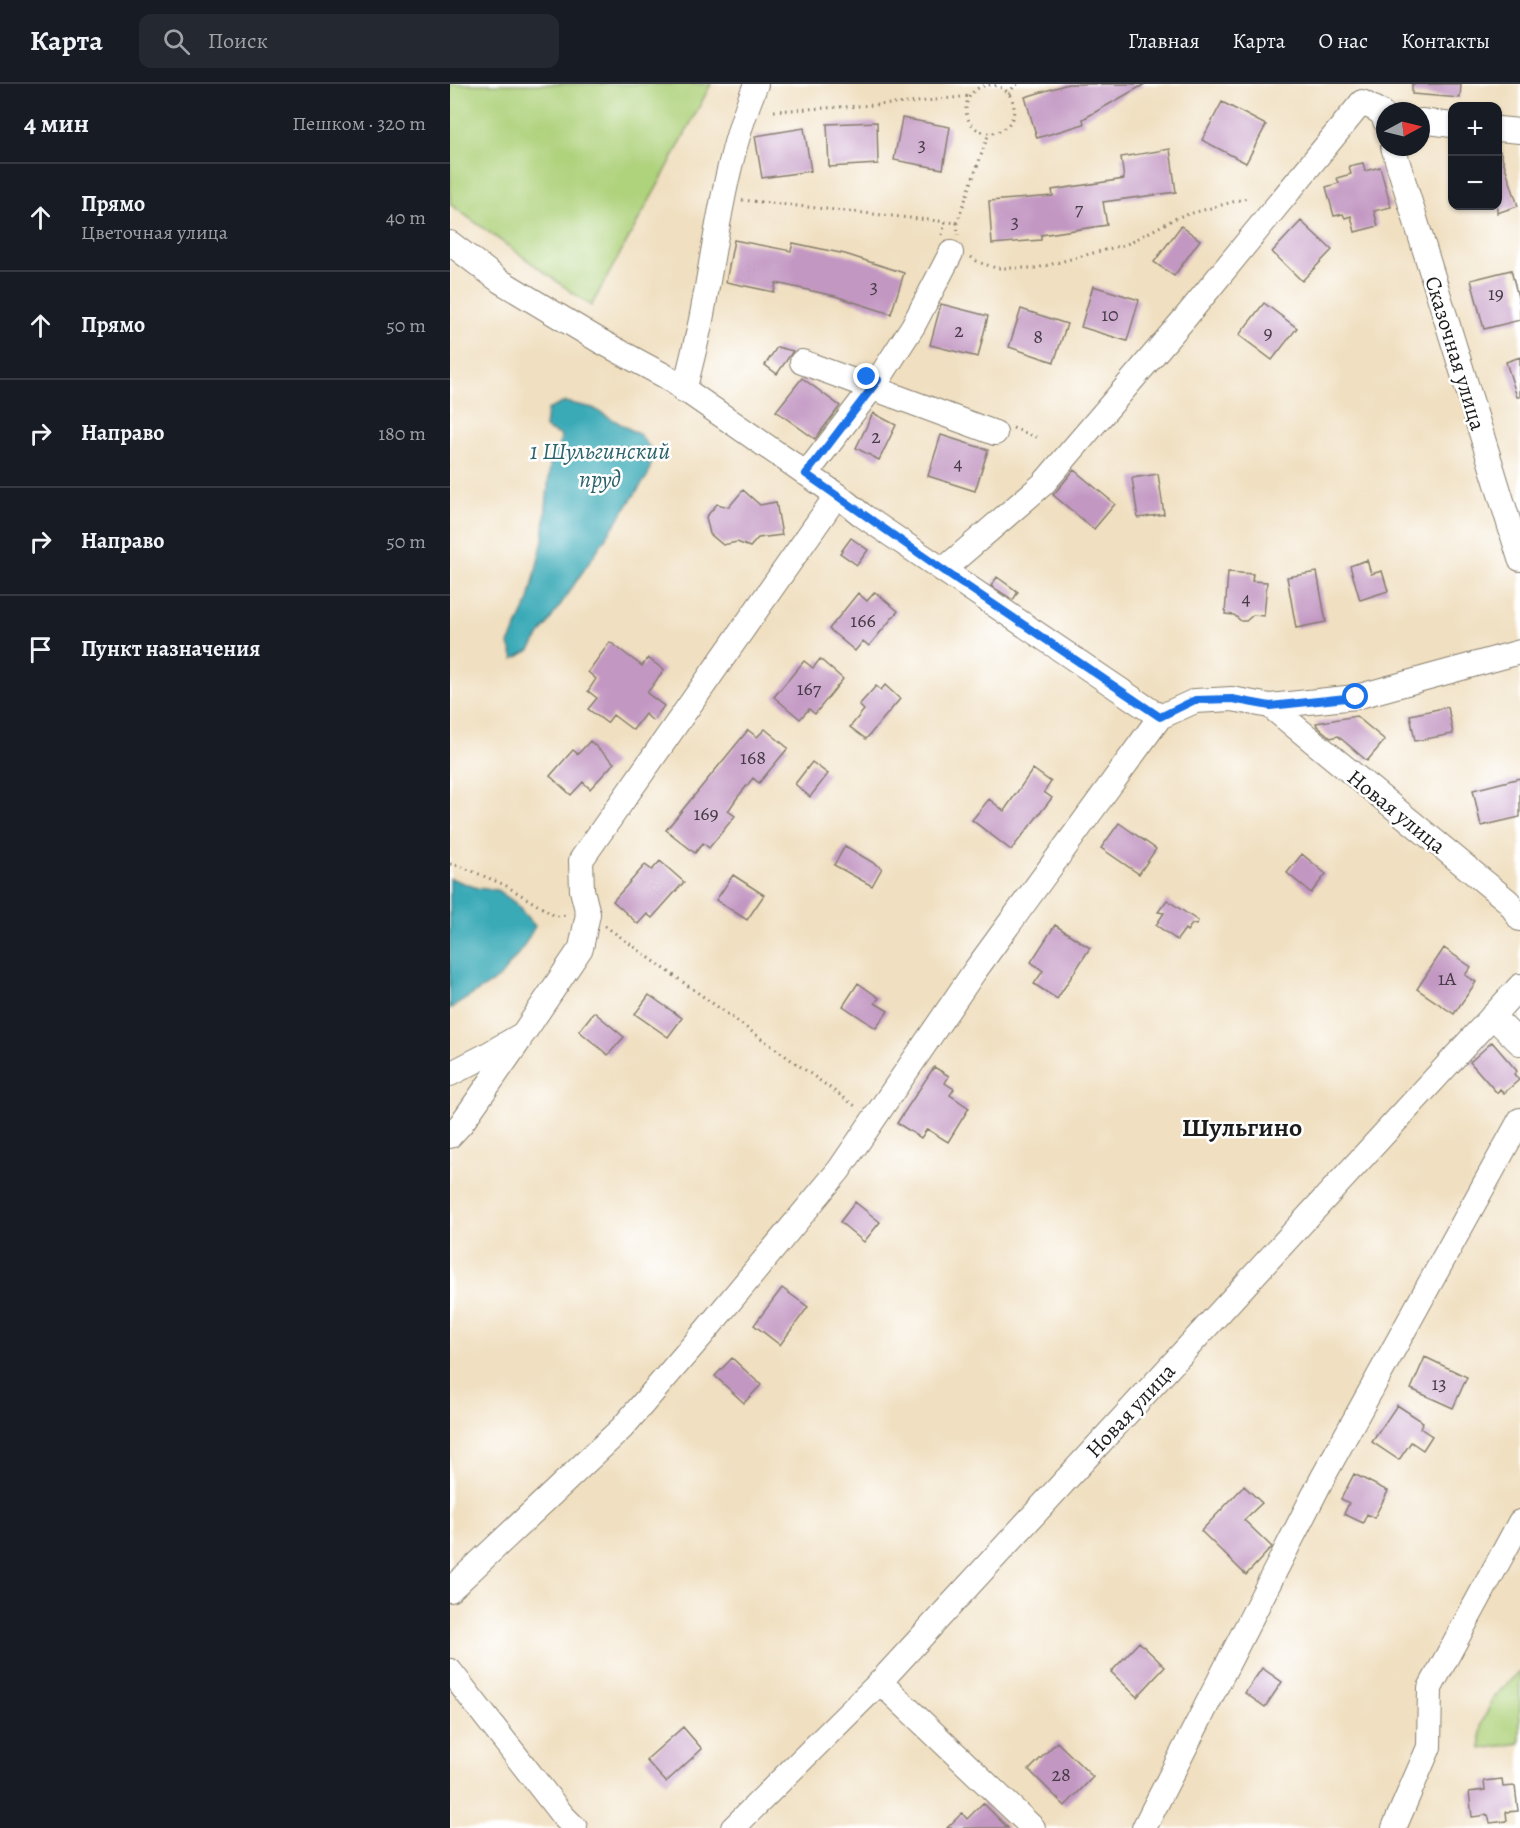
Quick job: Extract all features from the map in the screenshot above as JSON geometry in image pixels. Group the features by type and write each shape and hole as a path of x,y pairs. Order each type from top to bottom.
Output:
{"street":[{"path":"684,391 701,322 723,203 744,112 756,84"},
{"path":"943,570 1042,484 1185,318 1376,115"},
{"path":"1430,122 1448,124"},
{"path":"1502,129 1520,131"},
{"name":"Сказочная улица","path":"1396,156 1520,559"},
{"path":"450,243 500,281 600,341 665,376 837,495 862,515 1160,717"},
{"path":"806,474 873,388 913,326 953,246"},
{"path":"802,362 873,388 1000,429"},
{"path":"450,1136 461,1124 581,948 588,914 582,890 581,860 837,495"},
{"path":"450,1590 622,1428 839,1170 974,972 1160,717 1195,700 1232,699 1270,706 1356,697 1520,652"},
{"name":"Новая улица","path":"1270,706 1509,902 1520,919"},
{"name":"Новая улица","path":"733,1828 880,1682 1520,986"},
{"path":"1492,1016 1520,1043"},
{"path":"450,1074 523,1034"},
{"path":"1144,1828 1323,1477 1520,1120"},
{"path":"1394,1828 1429,1747 1430,1688 1520,1522"},
{"path":"450,1671 563,1816 575,1828"},
{"path":"880,1682 1033,1828"}],"path":[{"path":"988,84 1000,86 1009,94 1014,106 1011,120 1002,130 989,133 977,129 969,120 966,108 969,96 977,88 988,84"},
{"path":"1009,94 1015,85"},
{"path":"774,111 909,103 969,96"},
{"path":"953,246 957,223 989,133"},
{"path":"945,222 953,246 978,262 996,268 1036,268 1127,244 1178,217 1247,198"},
{"path":"742,200 957,223"},
{"path":"1000,429 1039,438"},
{"path":"450,864 505,885 555,916 588,914 874,1120"}],"green space":[{"path":"450,84 711,84 591,306 450,204"},
{"path":"1520,1671 1520,1743 1481,1749 1481,1725 1494,1697"}],"water":[{"name":"1 Шульгинский пруд","path":"565,402 593,408 640,435 654,453 648,475 530,650 514,659 509,644 529,600 543,540 551,454 559,448 561,436 545,428 547,410"},
{"path":"450,878 477,888 497,890 514,902 535,926 522,949 499,978 450,1009"}],"building":[{"path":"1068,84 1145,84 1083,119 1084,124 1037,138 1025,97"},
{"path":"1412,84 1461,84 1460,98 1412,94"},
{"path":"1222,102 1266,125 1246,163 1202,140"},
{"path":"902,118 950,127 943,169 894,160"},
{"path":"877,122 878,164 829,167 827,124"},
{"path":"804,128 811,171 762,178 755,136"},
{"path":"1170,149 1176,192 1103,202 1107,225 1041,235 1041,240 992,244 989,201 1053,196 1052,190 1124,179 1121,157"},
{"path":"1502,157 1518,206 1497,213 1497,210 1502,210"},
{"path":"1363,163 1365,171 1380,167 1391,207 1374,211 1378,226 1355,232 1351,216 1345,218 1343,214 1334,216 1326,187 1339,183 1337,178 1351,174 1349,166"},
{"path":"1301,221 1332,250 1302,281 1272,252"},
{"path":"1181,226 1200,240 1174,276 1154,262"},
{"path":"734,240 791,251 793,243 845,254 904,273 891,314 835,296 776,283 774,292 726,282"},
{"path":"1511,270 1520,305 1520,320 1484,329 1471,280"},
{"path":"1093,286 1139,300 1127,341 1081,327"},
{"path":"1264,303 1297,328 1272,360 1239,335"},
{"path":"941,304 988,316 978,357 930,345"},
{"path":"1021,309 1067,324 1054,362 1009,347"},
{"path":"777,347 793,351 777,374 765,365"},
{"path":"1520,357 1520,397 1517,397 1506,362"},
{"path":"802,378 840,406 815,439 776,411"},
{"path":"873,413 896,425 879,460 856,448"},
{"path":"941,435 988,450 975,491 928,476"},
{"path":"1074,470 1115,504 1094,529 1053,495"},
{"path":"1158,474 1164,514 1138,518 1132,478"},
{"path":"743,490 760,505 776,502 782,535 758,538 750,547 737,542 723,545 710,534 706,517 717,504 729,507"},
{"path":"851,538 868,550 857,565 840,553"},
{"path":"1367,560 1371,574 1382,571 1388,591 1360,600 1350,566"},
{"path":"1228,572 1253,574 1252,581 1267,582 1264,616 1253,615 1246,621 1241,621 1234,615 1225,614"},
{"path":"1317,572 1326,622 1296,628 1287,577"},
{"path":"997,577 1018,592 1013,600 991,586"},
{"path":"875,592 898,611 869,646 863,641 855,651 829,629 858,593 867,601"},
{"path":"610,642 642,666 648,658 664,670 647,693 664,706 653,721 645,714 633,730 613,715 607,723 588,709 597,698 588,691 596,679 588,672"},
{"path":"820,659 843,679 815,714 809,709 800,719 774,697 804,661 813,668"},
{"path":"885,685 900,699 866,739 850,727 864,710 859,705 876,686 881,690"},
{"path":"1448,707 1453,734 1415,741 1410,715"},
{"path":"1356,716 1385,740 1367,761 1338,736 1331,738 1316,723"},
{"path":"765,729 788,748 759,783 753,778 737,798 728,811 735,816 709,848 703,843 695,853 666,830 748,730 757,737"},
{"path":"590,741 614,763 590,789 583,782 571,795 550,776 573,750 578,754"},
{"path":"812,762 828,774 810,797 795,784"},
{"path":"1033,769 1051,782 1044,792 1052,798 1011,850 972,820 989,799 1004,811"},
{"path":"1520,778 1520,817 1481,826 1473,790"},
{"path":"1119,823 1156,849 1139,874 1101,848"},
{"path":"845,846 882,868 872,886 834,865"},
{"path":"1302,854 1326,874 1311,893 1287,873"},
{"path":"660,861 684,882 652,918 647,914 638,924 613,901 645,865 652,870"},
{"path":"733,875 764,895 747,920 716,900"},
{"path":"1167,900 1198,921 1196,925 1192,924 1187,931 1185,929 1177,940 1156,925 1164,913 1158,912"},
{"path":"1055,925 1090,948 1057,999 1034,984 1043,971 1031,962"},
{"path":"1444,948 1471,967 1465,975 1476,982 1454,1014 1417,989"},
{"path":"858,983 879,998 875,1003 888,1011 876,1028 843,1006"},
{"path":"649,995 682,1018 668,1037 635,1014"},
{"path":"594,1012 624,1037 608,1055 579,1031"},
{"path":"1492,1042 1517,1071 1514,1074 1519,1080 1504,1093 1500,1089 1497,1093 1470,1062"},
{"path":"934,1067 949,1076 945,1083 954,1089 950,1095 969,1108 948,1142 927,1129 921,1138 897,1123"},
{"path":"855,1202 880,1222 864,1242 840,1222"},
{"path":"782,1288 808,1307 780,1345 754,1325"},
{"path":"1425,1357 1467,1377 1453,1408 1411,1389"},
{"path":"732,1358 761,1385 744,1403 715,1376"},
{"path":"1397,1405 1423,1422 1420,1428 1432,1436 1423,1450 1411,1442 1399,1460 1372,1442"},
{"path":"1354,1474 1388,1491 1374,1518 1367,1514 1363,1523 1344,1514 1349,1503 1341,1499"},
{"path":"1244,1486 1262,1503 1244,1520 1272,1547 1246,1575 1201,1531"},
{"path":"1139,1642 1165,1667 1137,1697 1111,1672"},
{"path":"1262,1668 1282,1682 1265,1707 1245,1693"},
{"path":"683,1727 702,1749 666,1782 646,1760"},
{"path":"1057,1742 1093,1777 1065,1806 1029,1770"},
{"path":"1502,1779 1503,1787 1515,1786 1518,1811 1506,1812 1507,1821 1490,1823 1488,1815 1472,1817 1469,1792 1485,1790 1484,1781"},
{"path":"983,1803 1008,1828 947,1828 962,1813 967,1819"}],"district":[{"name":"Шульгино","path":"1242,1127"}],"route":[{"path":"867,377 878,380 806,474 862,515 1160,717 1195,700 1232,699 1270,706 1356,697"}]}
